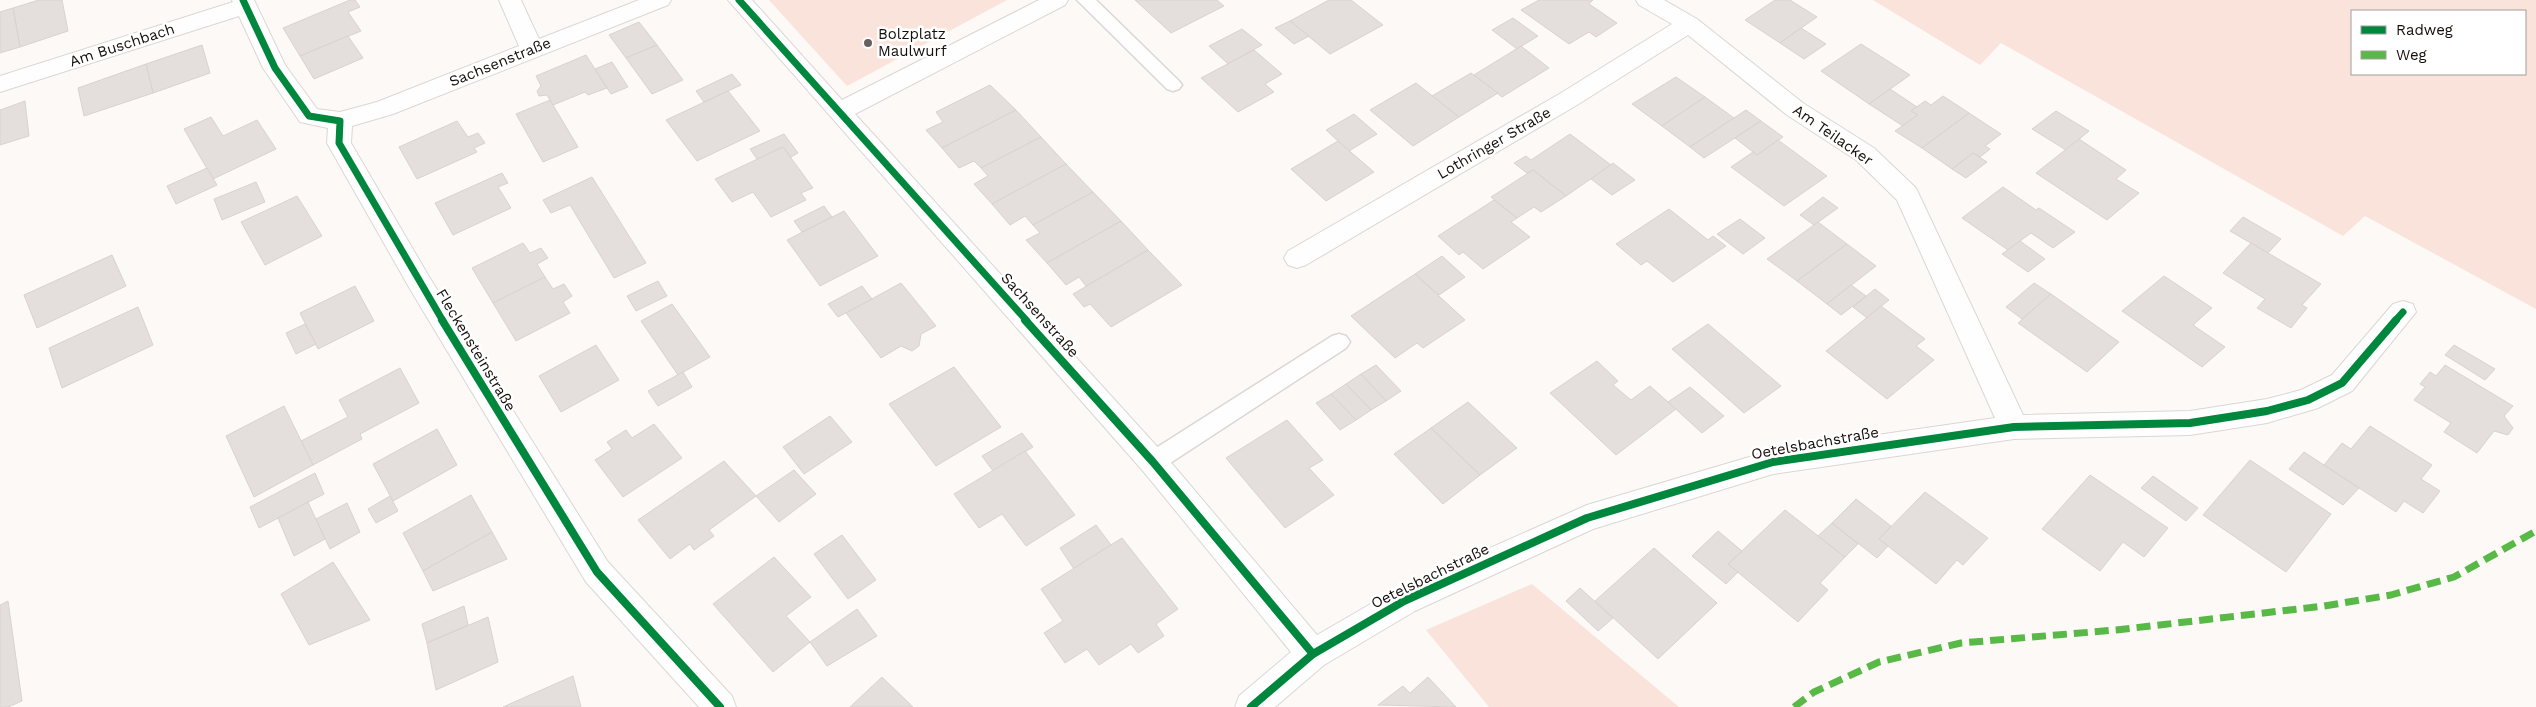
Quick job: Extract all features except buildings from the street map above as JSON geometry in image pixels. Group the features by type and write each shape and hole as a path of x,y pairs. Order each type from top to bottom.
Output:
{"street":[{"path":"510,0 532,49"},
{"name":"Sachsenstraße","path":"340,121 385,108 660,0"},
{"name":"Sachsenstraße","path":"739,0 1152,462 1314,654"},
{"path":"840,111 1057,0"},
{"name":"Am Teilacker","path":"1647,0 1689,24 1795,109 1865,154 1907,195 2014,427"},
{"path":"244,3 275,68 309,116 340,121"},
{"name":"Am Buschbach","path":"0,84 244,3"},
{"name":"Lothringer Straße","path":"1297,258 1569,99 1689,24"},
{"name":"Fleckensteinstraße","path":"340,121 339,143 434,308 597,572 720,707"},
{"name":"Oetelsbachstraße","path":"1251,707 1314,654 1404,600 1587,518 1773,462 2014,427 2190,423 2267,411 2308,400 2342,383 2403,312"}],"lane":[{"path":"1086,0 1172,85"},
{"path":"1152,462 1339,342"}],"shaded area":[{"name":"Bolzplatz Maulwurf","path":"769,0 1007,0 847,86"},
{"path":"1873,0 2536,0 2536,309 2365,216 2343,236 2001,43 1980,65"},
{"path":"1532,584 1679,707 1489,707 1426,630"}],"marked path":[{"path":"1794,707 1814,692 1879,662 1961,643 2116,630 2324,606 2391,595 2454,577 2536,531"}],"cycle path":[{"path":"243,0 275,68 309,116 340,121 339,143 419,282 597,572 720,707"},
{"path":"739,0 1153,462 1313,654"},
{"path":"1251,707 1313,654 1404,601 1587,518 1773,462 2014,427 2190,423 2267,411 2308,400 2342,383 2403,312"}],"place":[{"name":"Bolzplatz Maulwurf","path":"868,43"}]}
